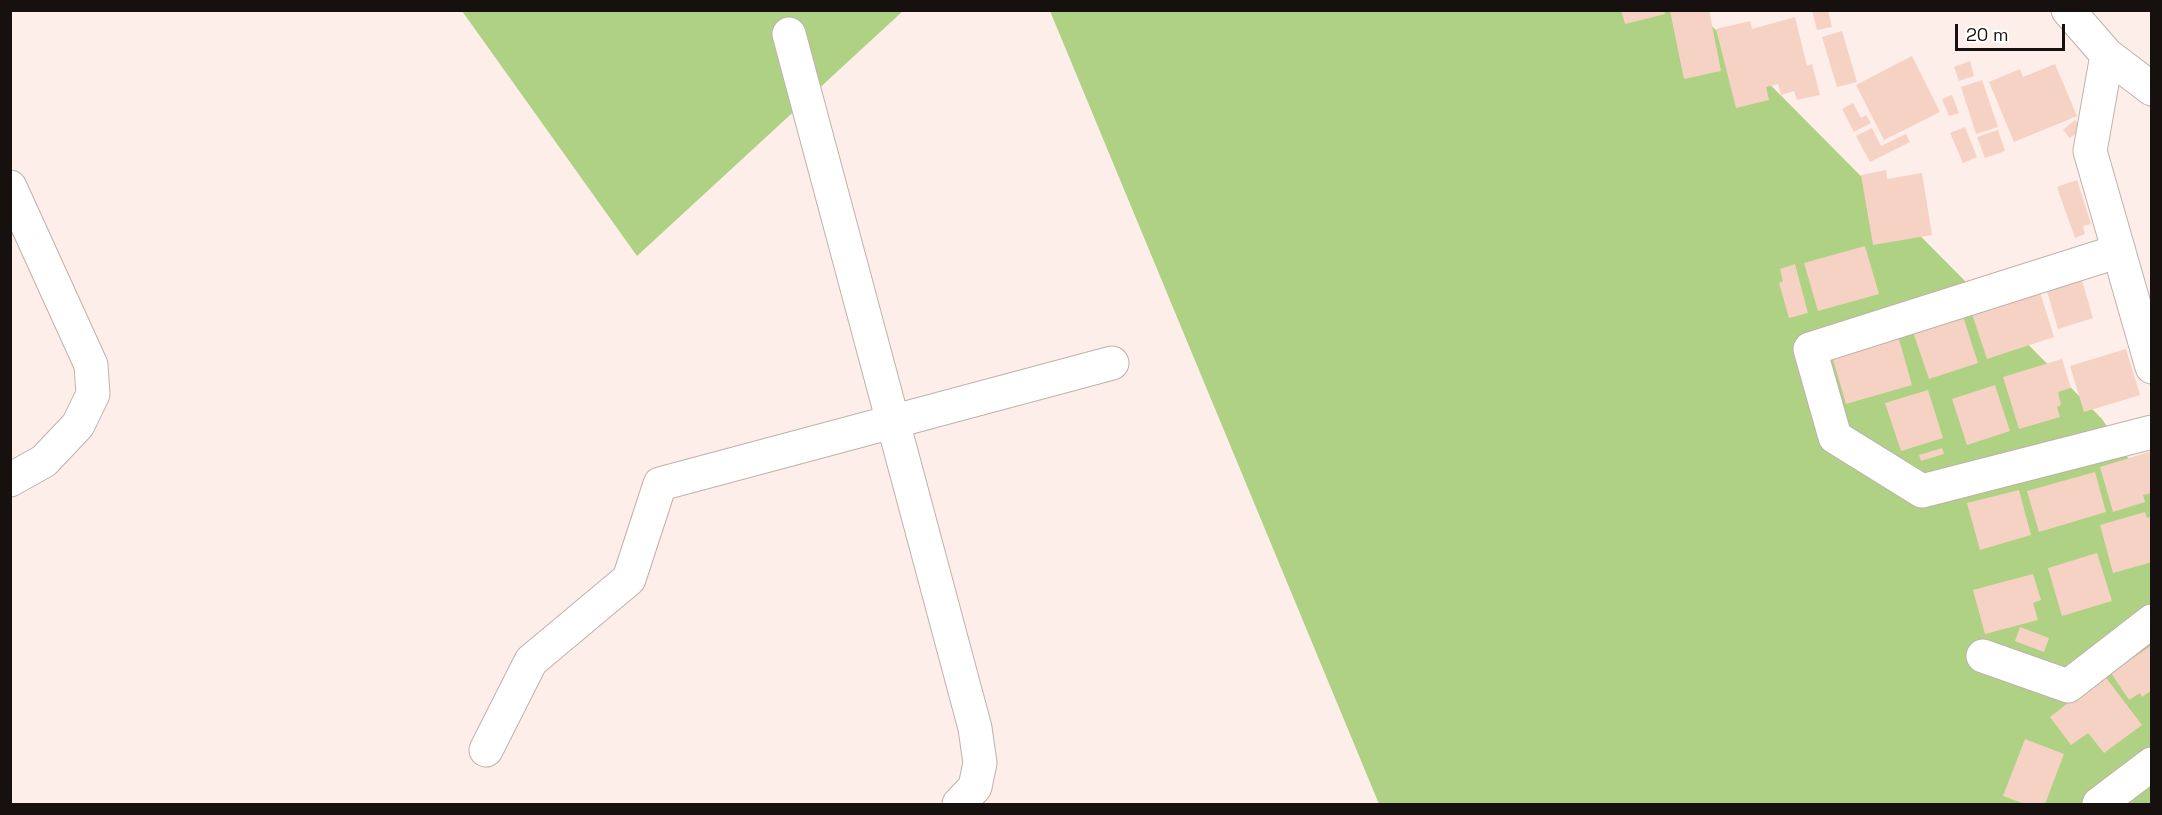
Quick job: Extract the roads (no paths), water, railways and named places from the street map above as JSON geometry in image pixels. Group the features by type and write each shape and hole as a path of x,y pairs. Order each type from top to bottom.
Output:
{"street":[{"path":"2068,10 2107,55 2151,89"},
{"path":"789,34 975,728 980,763 975,787 959,804"},
{"path":"2107,55 2090,151 2151,367"},
{"path":"10,187 91,365 93,394 78,425 44,461 10,480"},
{"path":"2119,252 1810,349 1834,437 1923,491 2151,432"},
{"path":"486,750 531,661 629,579 660,484 1112,363"},
{"path":"1983,656 2068,686 2151,621"},
{"path":"2100,804 2151,764"}]}
